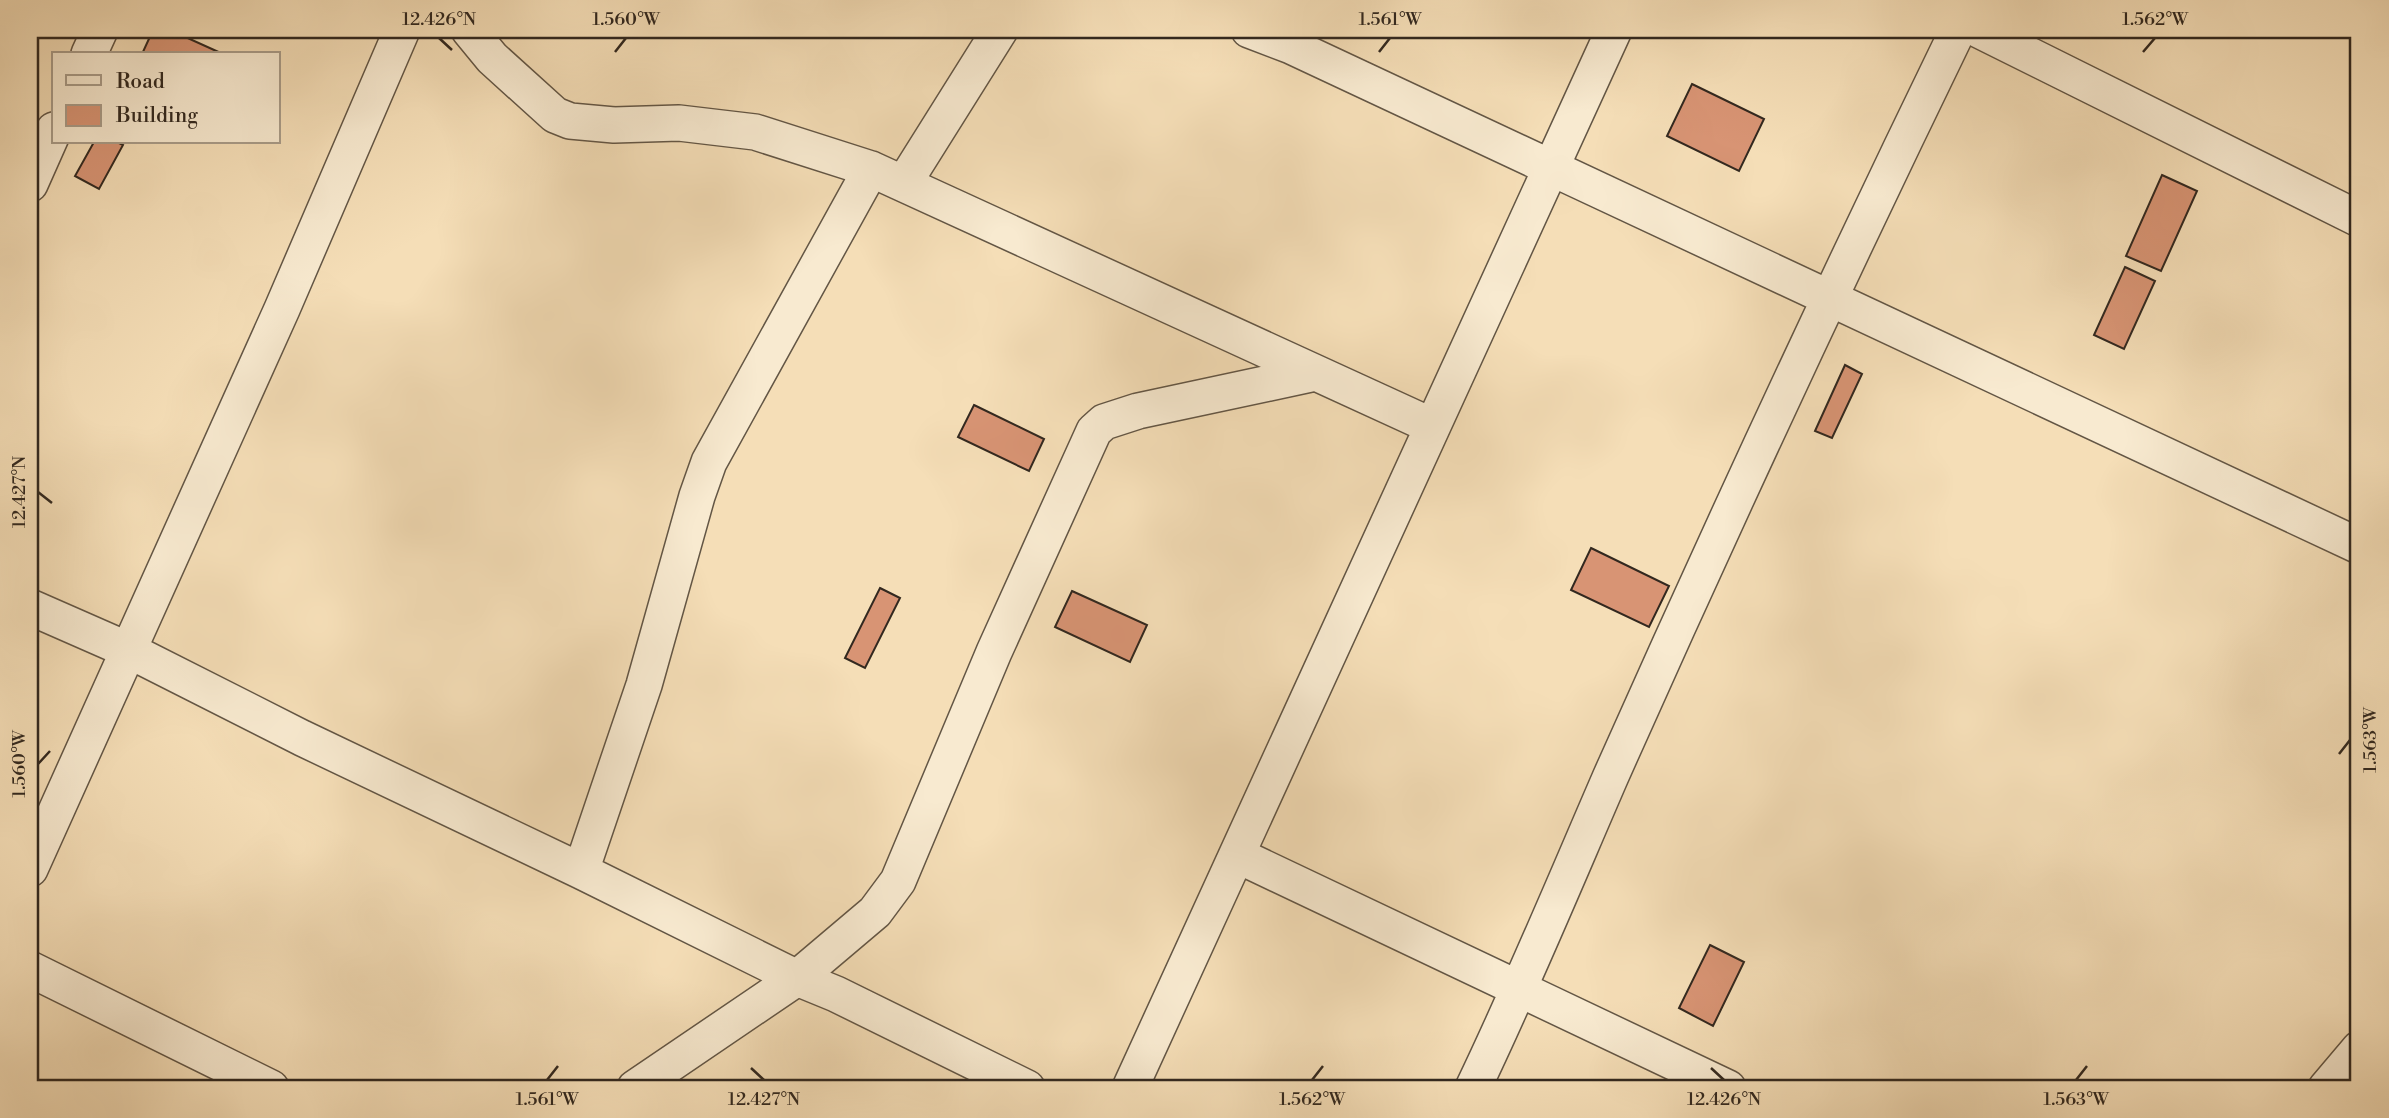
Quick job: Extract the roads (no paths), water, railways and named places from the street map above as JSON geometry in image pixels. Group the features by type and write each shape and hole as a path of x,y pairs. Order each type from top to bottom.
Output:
{"street":[{"path":"90,52 100,30"},
{"path":"30,869 282,309 402,30"},
{"path":"469,30 492,58 555,116 570,121 614,125 679,124 755,132 872,169 1432,426"},
{"path":"904,183 1000,30"},
{"path":"1249,30 1295,38 1550,167 2359,546"},
{"path":"1130,1088 1615,30"},
{"path":"1473,1088 1521,988 1610,779 1828,298 1958,30"},
{"path":"1979,30 2359,219"},
{"path":"30,184 52,134"},
{"path":"581,871 644,685 709,462 872,169"},
{"path":"635,1088 797,978 874,912 898,881 994,652 1098,426 1138,411 1316,373"},
{"path":"30,607 128,650 302,738 797,978 836,993 1027,1088"},
{"path":"1237,855 1728,1088"},
{"path":"30,969 257,1085"},
{"path":"2326,1088 2359,1049"}]}
